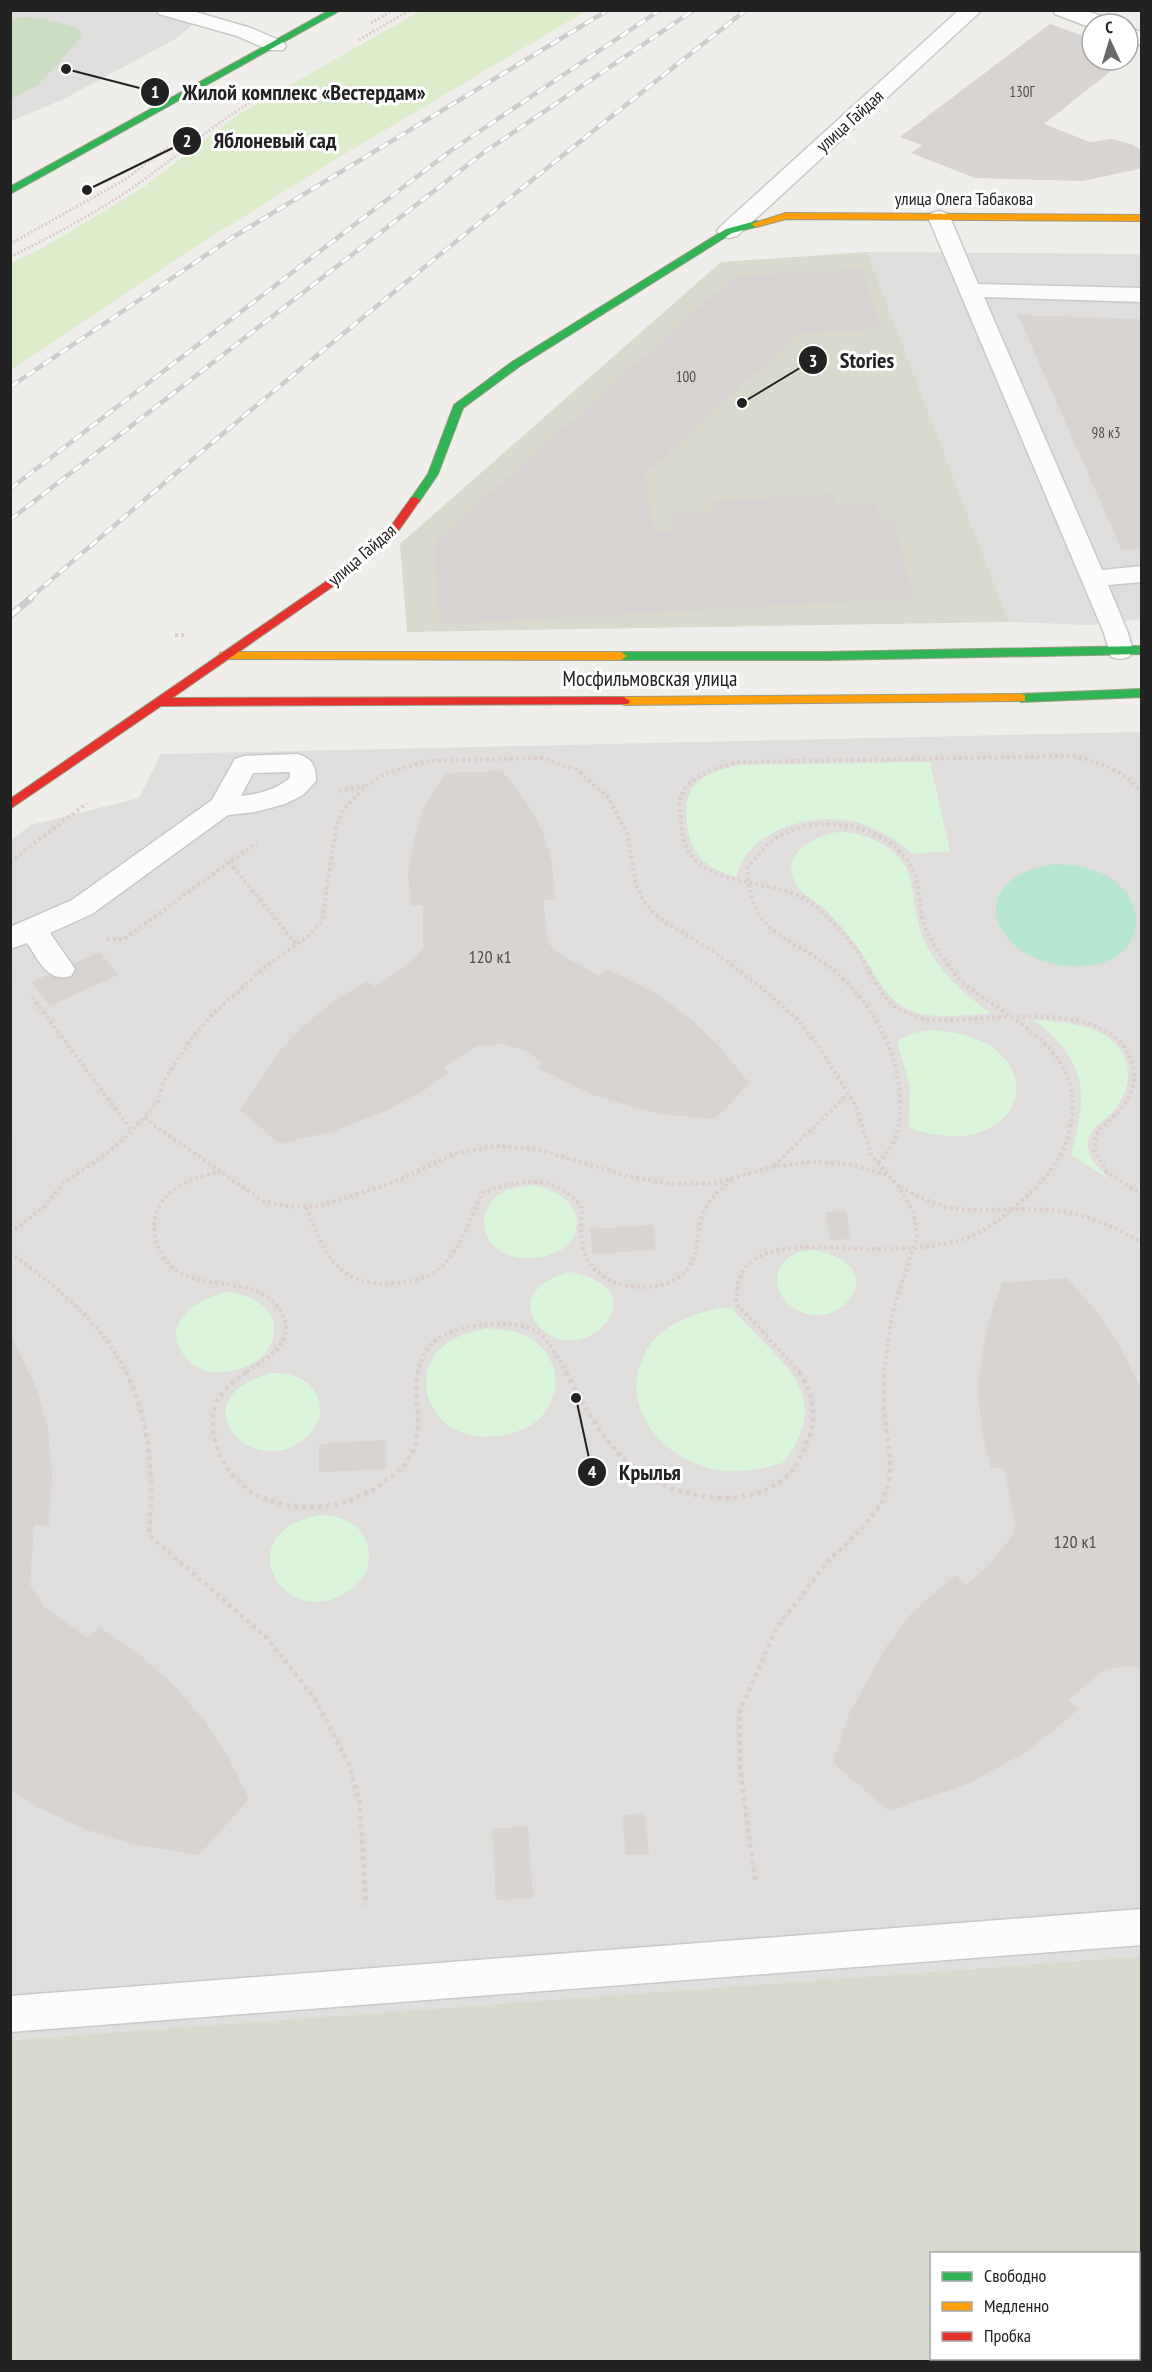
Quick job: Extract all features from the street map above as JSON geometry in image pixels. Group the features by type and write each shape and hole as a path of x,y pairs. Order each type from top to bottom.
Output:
{"street":[{"path":"10,191 276,46 337,10"},
{"name":"улица Гайдая","path":"10,805 328,585 390,535 434,474 458,407 516,364 729,231 972,10"},
{"name":"улица Гайдая","path":"729,231 786,216"},
{"name":"улица Олега Табакова","path":"786,216 1142,218"},
{"name":"Мосфильмовская улица","path":"224,656 826,656 1131,650"},
{"name":"Мосфильмовская улица","path":"158,702 835,700 1075,697 1142,693"}],"lane":[{"path":"166,10 244,32 276,46"},
{"path":"1062,10 1080,17"},
{"path":"939,217 1116,633 1131,650"},
{"path":"970,290 1142,295"},
{"path":"1093,579 1142,574"},
{"path":"58,965 21,934 81,907 222,806"},
{"path":"10,2014 1142,1927"}],"path":[{"path":"350,45 410,10"},
{"path":"10,257 38,243 137,184 231,113 261,96"},
{"path":"10,244 126,179 172,144"},
{"path":"1142,794 1136,784 1117,770 1074,756 739,762 716,767 698,776 685,790 679,802 685,846 694,859 711,873 789,891 814,905 859,953 877,986 896,1008 927,1020 1009,1015 1092,1024 1118,1038 1130,1054 1135,1077 1129,1098 1117,1115 1098,1130 1094,1150 1107,1172 1142,1195"},
{"path":"10,1233 45,1206 64,1182 104,1156 132,1131 159,1100 163,1083 190,1040 211,1016 264,968 297,945 322,921 336,829 343,810 366,786 384,774 426,761 543,758 577,770 607,796 627,833 636,884 643,901 660,919 712,951 761,987 798,1020 821,1050 856,1106 871,1155 899,1187 913,1211 917,1236 892,1315 884,1362 884,1409 890,1458 889,1484 881,1505 862,1528 827,1562 776,1629 739,1713 740,1769 755,1880"},
{"path":"332,793 366,786"},
{"path":"221,1171 176,1189 160,1205 153,1227 158,1252 176,1272 210,1284 263,1292 280,1307 285,1324 281,1345 261,1363 228,1385 214,1405 213,1435 223,1465 249,1492 290,1509 344,1505 383,1485 411,1458 420,1423 416,1388 420,1363 433,1342 470,1326 498,1323 537,1332 558,1358 602,1436 634,1468 671,1491 716,1500 761,1492 791,1475 809,1444 815,1409 807,1380 736,1303 738,1282 746,1266 771,1253 803,1245 860,1249 914,1248 950,1243 982,1233 1013,1210 1039,1185 1064,1151 1072,1119 1071,1088 1058,1055 1038,1034 962,982 935,947 922,918 919,891 912,867 897,847 874,834 844,825 817,825 786,833 762,849 747,868 750,895 763,920 787,940 819,959 852,987 876,1017 892,1052 900,1087 900,1125 894,1149 878,1163"},
{"path":"132,1131 18,977 58,965 104,940 124,939 265,836"},
{"path":"229,862 297,945"},
{"path":"774,1167 848,1094"},
{"path":"144,1118 263,1201 290,1207 322,1205 393,1183 453,1154 496,1146 537,1149 592,1167 670,1184 717,1183 774,1167 809,1162 849,1164 889,1175"},
{"path":"306,1207 322,1250 343,1275 376,1286 409,1281 439,1269 458,1243 482,1193 503,1185 535,1182 567,1190 582,1208 580,1227 583,1255 596,1274 618,1286 657,1287 681,1276 697,1256 699,1232 706,1206 735,1177"},
{"path":"899,1187 944,1207 984,1212 1039,1209 1074,1212 1106,1223 1142,1243"},
{"path":"10,1252 82,1310 107,1339 127,1371 141,1406 149,1436 153,1468 153,1501 149,1535 265,1636 315,1697 349,1764 360,1805 366,1905"}],"shaded area":[{"path":"11,11 208,11 177,38 64,99 11,121"},
{"path":"867,252 1141,254 1141,619 1090,625 1009,622"},
{"path":"867,252 1009,622 407,632 400,544 721,262"},
{"path":"1141,732 1141,1956 11,2040 11,840 31,825 139,798 161,754"},
{"path":"136,813 189,848 240,813 266,829 124,931 97,914 11,970 11,909 20,916 70,896 44,877"},
{"path":"10,982 64,1054 17,1077 55,1104 11,1139"},
{"path":"1141,1956 1141,2361 11,2361 11,2040"}],"green space":[{"path":"420,11 586,11 341,156 190,250 11,370 11,263 46,246 145,186 239,114"},
{"path":"20,17 64,24 79,29 82,36 38,85 11,99 11,20"},
{"path":"930,762 950,851 913,854 872,827 839,819 820,819 784,827 768,836 743,860 736,877 708,865 696,853 692,845 687,824 688,799 698,782 715,772 740,765"},
{"path":"838,832 872,839 901,860 908,870 919,925 930,951 952,981 991,1013 936,1016 905,1008 889,994 838,922 799,889 792,875 791,865 795,857 809,843"},
{"path":"1056,864 1096,871 1110,878 1129,897 1136,921 1134,934 1127,946 1116,957 1086,966 1048,963 1025,953 1008,938 998,921 996,903 1005,886 1024,872"},
{"path":"1034,1020 1090,1028 1113,1041 1121,1051 1128,1071 1128,1082 1124,1093 1116,1108 1093,1130 1088,1140 1090,1156 1108,1178 1071,1155 1080,1114 1079,1080 1074,1064 1065,1050"},
{"path":"933,1030 974,1038 1001,1054 1014,1075 1015,1097 1004,1117 983,1131 951,1136 909,1128 910,1087 897,1041 913,1033"},
{"path":"532,1185 554,1192 569,1203 576,1215 576,1228 571,1241 560,1251 543,1257 522,1258 505,1254 487,1236 484,1222 487,1208 501,1193"},
{"path":"814,1250 840,1259 853,1272 856,1286 849,1300 837,1310 820,1315 802,1312 784,1299 777,1280 784,1262 799,1252"},
{"path":"571,1272 598,1282 611,1295 613,1309 606,1323 593,1334 576,1340 558,1339 541,1328 533,1318 530,1308 531,1299 542,1285"},
{"path":"226,1292 250,1298 265,1308 273,1321 274,1335 268,1349 256,1361 240,1369 206,1371 192,1364 180,1349 176,1337 178,1326 191,1308"},
{"path":"719,1308 732,1308 781,1360 794,1377 803,1395 805,1415 799,1437 783,1463 762,1468 724,1471 689,1461 659,1439 640,1408 637,1391 638,1372 651,1343 676,1323"},
{"path":"488,1328 511,1331 532,1339 548,1356 553,1366 555,1387 553,1397 541,1417 522,1430 496,1436 469,1435 456,1430 436,1413 430,1401 426,1377 429,1365 446,1344 461,1336"},
{"path":"272,1373 291,1375 309,1384 320,1403 320,1410 319,1418 312,1431 291,1447 270,1451 250,1446 235,1435 226,1419 228,1402 242,1385"},
{"path":"319,1515 342,1519 360,1530 367,1544 369,1560 360,1581 335,1598 312,1602 292,1595 277,1581 270,1562 273,1543 289,1526"}],"building":[{"path":"1050,24 1080,35 1080,72 1110,72 1044,124 1090,142 1111,139 1131,144 1142,151 1142,166 1139,169 1083,181 975,178 911,153 922,145 900,137"},
{"path":"863,269 880,329 799,333 645,474 654,531 672,530 670,514 712,512 710,501 832,494 835,505 875,503 879,519 893,518 914,598 440,624 434,543 735,276"},
{"path":"1018,315 1142,319 1142,548 1122,550"},
{"path":"502,771 527,803 543,832 552,864 555,899 543,900 549,944 561,955 600,976 606,969 650,990 686,1015 718,1045 749,1083 715,1119 659,1114 596,1096 537,1068 543,1062 523,1050 505,1044 477,1046 443,1067 449,1073 423,1091 385,1111 334,1131 280,1144 240,1110 278,1053 303,1026 334,1001 367,981 375,987 413,960 423,948 423,905 411,906 408,871 423,809 446,773"},
{"path":"100,952 118,975 50,1006 32,982"},
{"path":"846,1211 851,1239 830,1240 825,1212"},
{"path":"653,1225 656,1250 593,1254 590,1229"},
{"path":"1067,1278 1116,1339 1142,1391 1142,1668 1128,1666 1105,1669 1068,1700 1079,1709 1029,1750 968,1784 889,1811 833,1763 849,1714 886,1647 911,1614 955,1575 967,1585 990,1564 1012,1536 1015,1526 1004,1467 991,1468 981,1426 978,1382 984,1344 990,1317 1002,1283"},
{"path":"10,1334 36,1387 48,1429 52,1474 49,1525 34,1525 30,1585 45,1608 88,1638 99,1627 141,1656 174,1686 205,1721 227,1755 249,1799 199,1855 134,1844 87,1830 37,1807 10,1788"},
{"path":"386,1440 386,1469 319,1472 319,1444"},
{"path":"644,1813 649,1854 626,1855 622,1815"},
{"path":"528,1826 533,1898 496,1900 492,1829"}],"railway":[{"path":"10,387 230,239 608,10"},
{"path":"10,489 453,149 660,10"},
{"path":"10,520 483,153 694,10"},
{"path":"29,599 384,300 746,10"},
{"path":"10,616 31,598"}],"traffic: fast":[{"path":"10,191 337,10"},
{"path":"415,500 433,474 458,407 516,364 729,231 756,224"},
{"path":"621,656 826,656 1142,650"},
{"path":"1021,698 1142,693"}],"traffic: slow":[{"path":"756,224 786,216 1142,218"},
{"path":"224,656 621,656"},
{"path":"624,701 1021,698"}],"traffic: jam":[{"path":"10,805 328,585 390,535 415,500"},
{"path":"158,702 624,701"}],"place":[{"name":"Жилой комплекс «Вестердам»","path":"66,69"},
{"name":"Яблоневый сад","path":"87,190"},
{"name":"Stories","path":"742,403"},
{"name":"Крылья","path":"576,1398"}]}
